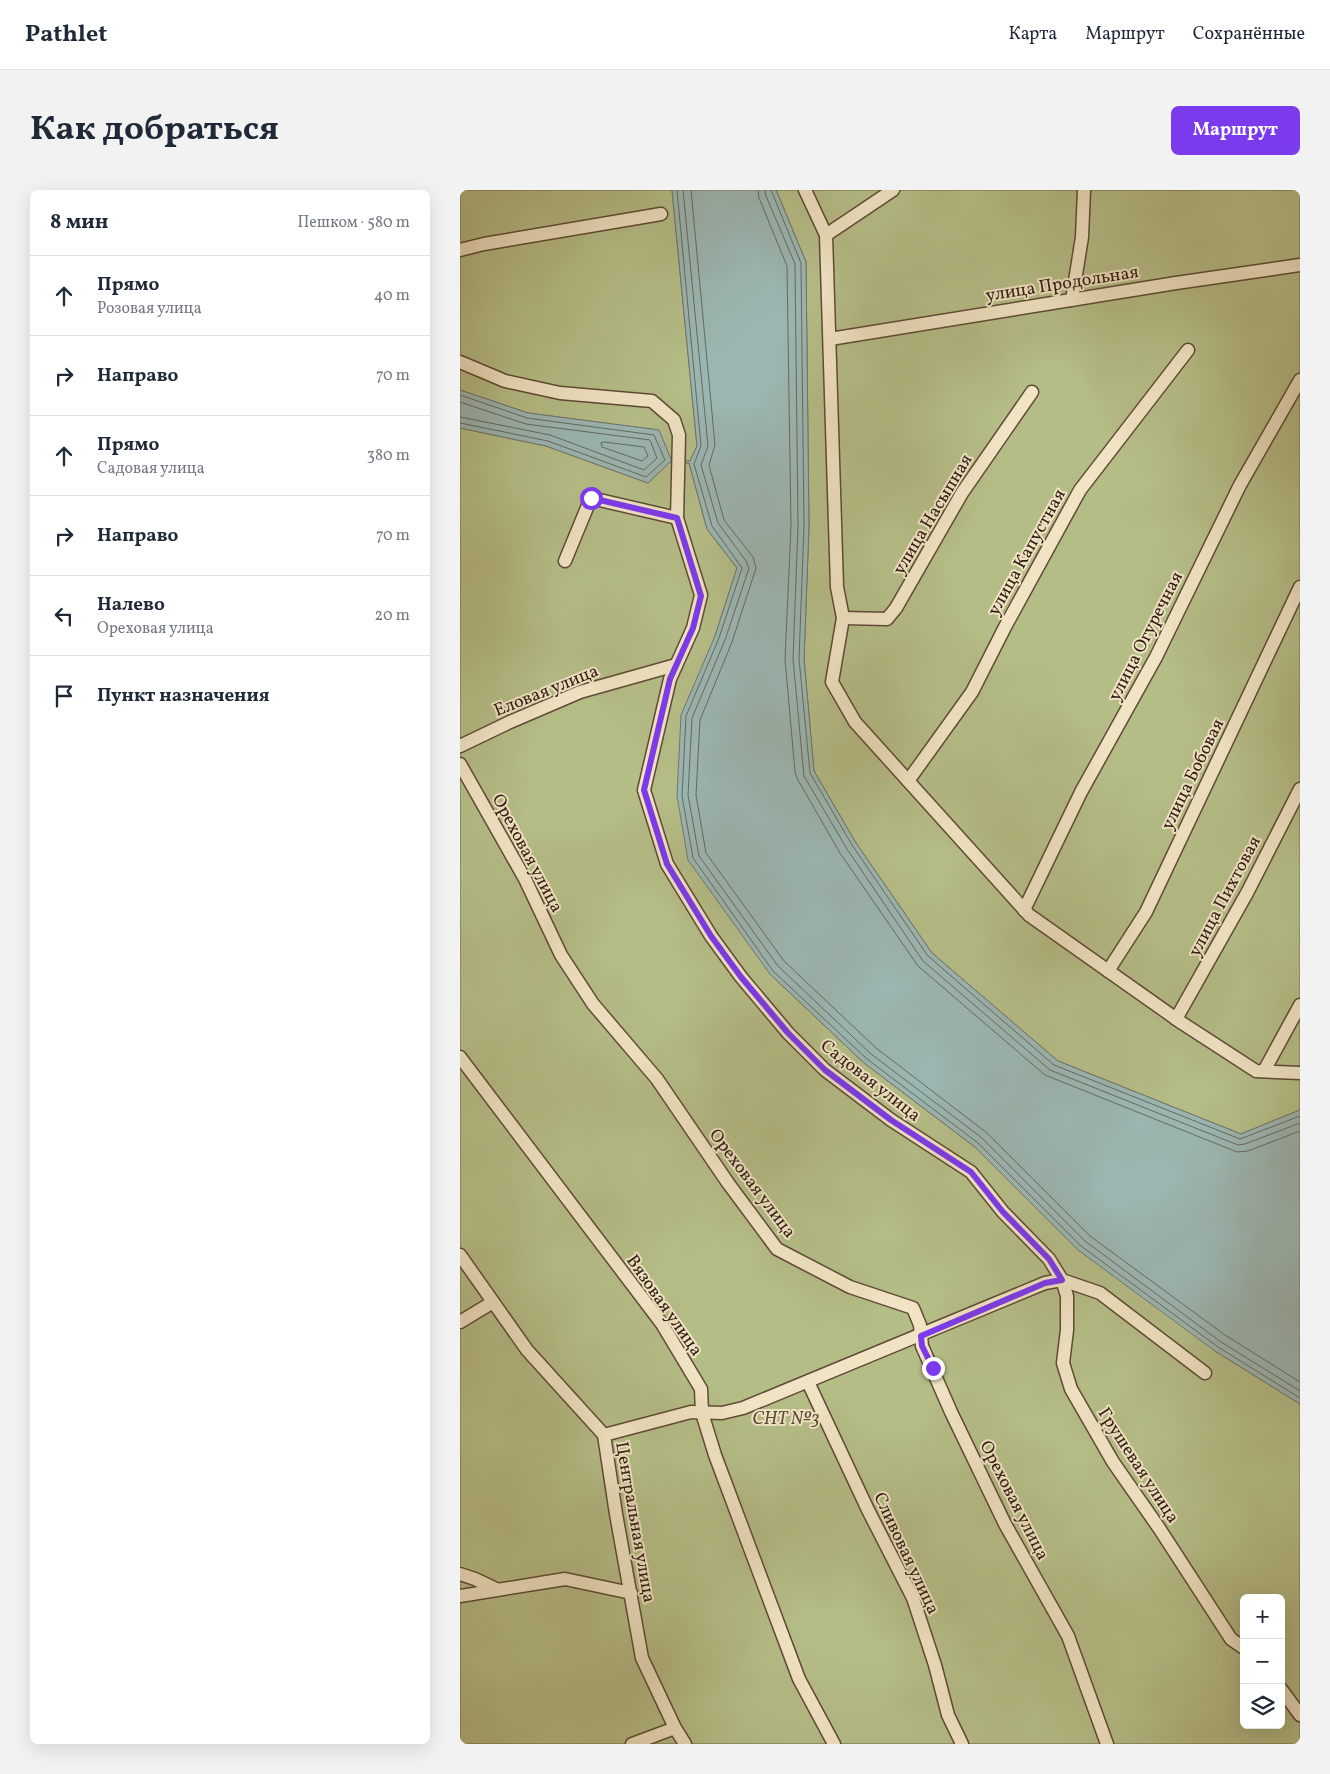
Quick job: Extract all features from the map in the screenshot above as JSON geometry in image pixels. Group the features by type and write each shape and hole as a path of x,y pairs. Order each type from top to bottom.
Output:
{"street":[{"path":"805,190 826,235 837,587 844,618 832,682 855,722 1024,910 1176,1019 1256,1071 1300,1073"},
{"path":"826,235 893,190"},
{"path":"1072,300 1082,237 1084,190"},
{"path":"460,250 484,244 661,214"},
{"name":"улица Продольная","path":"830,339 1176,282 1300,265"},
{"name":"улица Капустная","path":"908,781 972,692 1005,627 1080,490 1188,350"},
{"name":"Садовая улица","path":"460,362 505,381 560,393 652,401 674,420 680,435 677,518 701,596 693,628 670,679 644,790 667,864 711,936 741,977 788,1033 825,1070 891,1120 971,1172 1003,1212 1049,1259 1062,1280"},
{"name":"улица Огуречная","path":"1024,910 1082,792 1156,657 1240,485 1300,380"},
{"name":"улица Насыпная","path":"844,618 887,619 896,608 962,493 1032,392"},
{"path":"565,561 591,498 677,518"},
{"name":"улица Бобовая","path":"1108,971 1146,912 1300,587"},
{"name":"Еловая улица","path":"460,746 580,692 676,665"},
{"name":"Ореховая улица","path":"460,764 525,880 561,956 593,1004 657,1079 776,1249 850,1287 913,1308 920,1324 922,1346 951,1412 1005,1524 1068,1636 1107,1744"},
{"name":"улица Пихтовая","path":"1176,1019 1247,893 1300,790"},
{"path":"1264,1071 1300,1005"},
{"name":"Вязовая улица","path":"460,1057 662,1324 701,1389 702,1413 715,1455 799,1679 834,1744"},
{"name":"Центральная улица","path":"460,1256 527,1350 604,1435 642,1658 675,1728 685,1744"},
{"path":"604,1435 691,1412 722,1413 743,1408 921,1336 1045,1283 1062,1280 1100,1293 1205,1374"},
{"name":"Грушевая улица","path":"1062,1280 1067,1296 1068,1330 1063,1362 1071,1389 1113,1462 1159,1528 1231,1639 1240,1645"},
{"path":"460,1322 493,1302"},
{"name":"Сливовая улица","path":"808,1382 912,1598 935,1665 948,1715 962,1744"},
{"path":"460,1574 475,1579 496,1590"},
{"path":"460,1596 565,1579 630,1593"},
{"path":"1285,1694 1300,1715"},
{"path":"632,1744 675,1728"}],"green space":[{"path":"460,190 672,190 697,446 690,461 671,459 658,430 528,413 460,390"},
{"path":"776,190 1300,190 1300,1110 1241,1134 1058,1061 932,953 856,843 814,771 804,659 809,526 806,262"},
{"name":"СНТ №3","path":"460,428 546,446 648,483 670,462 689,463 707,529 737,568 715,636 770,974 864,1063 975,1147 1215,1351 1300,1404 1300,1744 460,1744"}],"water":[{"path":"672,190 776,190 806,262 809,526 804,659 814,771 856,843 932,953 1058,1061 1241,1134 1300,1110 1300,1404 1215,1351 1078,1250 975,1147 864,1063 770,974 688,860 677,796 681,715 715,636 737,568 707,529 689,463 670,462 648,483 546,446 460,428 460,390 528,413 659,430 671,459 690,461 697,446"}],"route":[{"path":"591,498 677,518 701,596 693,628 670,679 644,790 667,864 711,936 741,977 788,1033 825,1070 891,1120 971,1172 1003,1212 1049,1259 1062,1280 1045,1283 978,1310 921,1336 922,1346 933,1368"}]}
